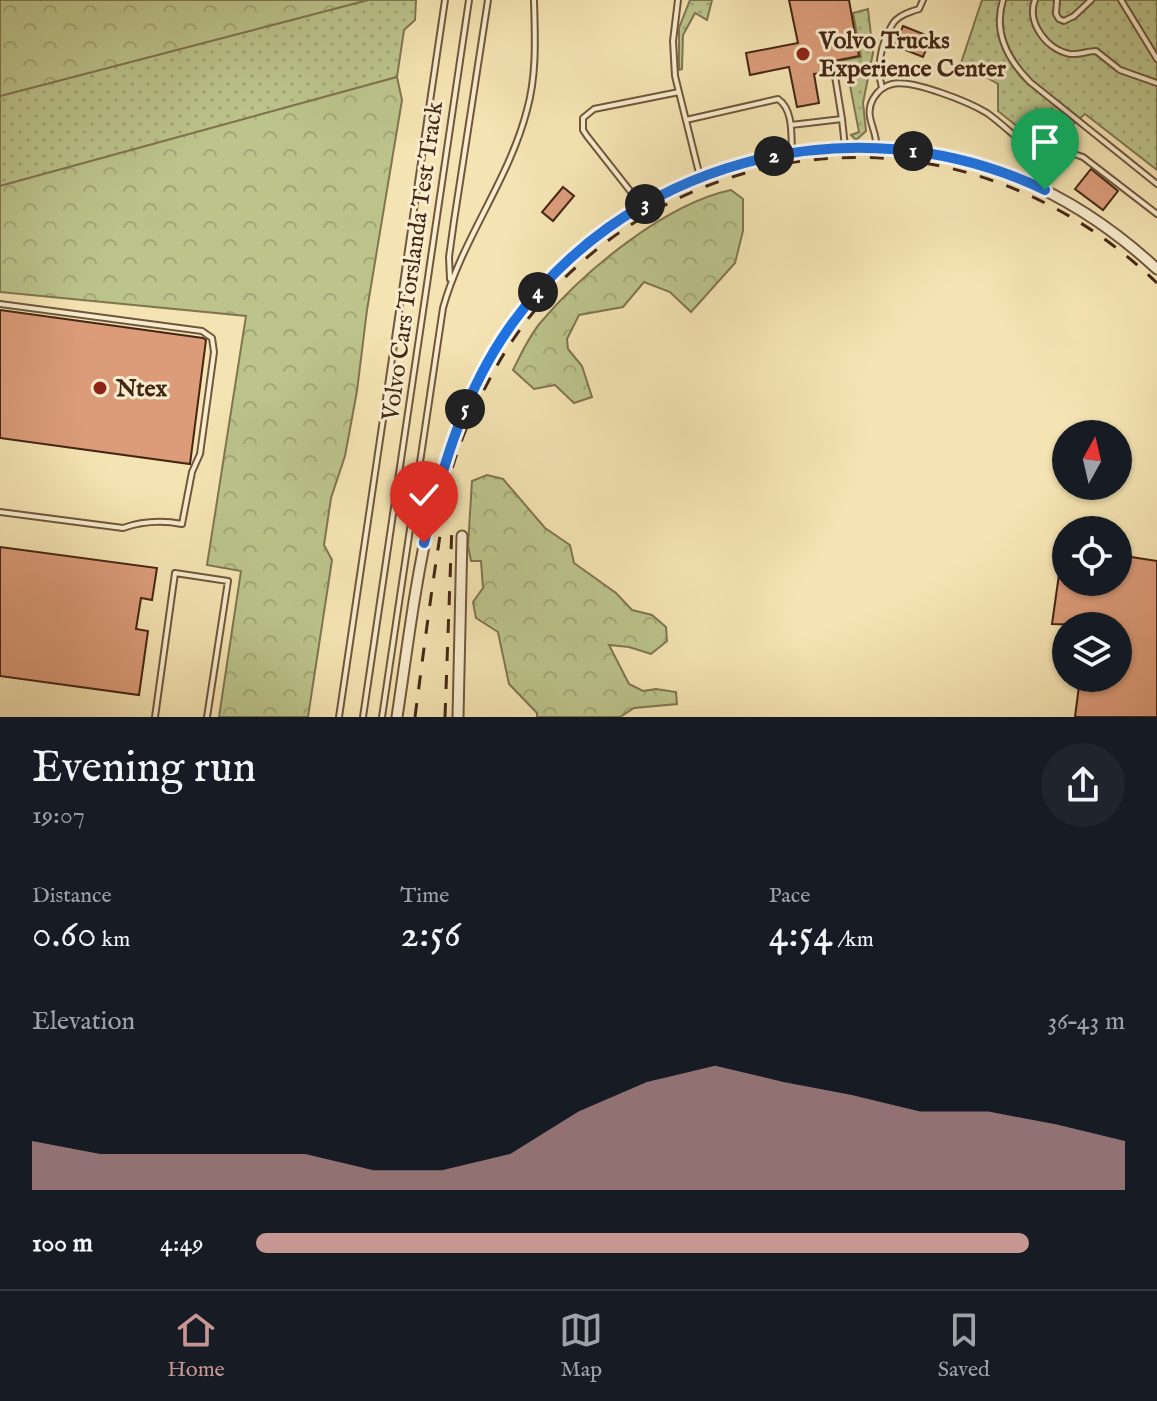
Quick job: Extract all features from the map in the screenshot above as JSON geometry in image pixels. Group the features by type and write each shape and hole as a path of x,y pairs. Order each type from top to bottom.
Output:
{"street":[{"path":"397,717 422,555 436,494 451,444 477,383 501,341 540,289 598,235 642,206 700,177 751,161 845,147 919,151 956,159 1035,186 1101,224 1157,269"},
{"path":"458,717 462,536"}],"lane":[{"name":"Volvo Cars Torslanda Test Track","path":"339,717 445,0"},
{"name":"Volvo Cars Torslanda Test Track","path":"363,717 469,0"},
{"path":"382,717 437,347 450,283 451,245 488,0"},
{"path":"450,283 522,128 535,61 534,0"},
{"path":"678,0 673,59 700,177"},
{"path":"882,88 878,68 892,24 905,14 919,9 923,0"},
{"path":"1003,0 1000,33 1013,64 1030,82 1157,184"},
{"path":"1035,0 1032,11 1035,26 1059,49 1072,54 1096,51 1120,70 1157,83"},
{"path":"1057,0 1056,14 1064,21 1091,0"},
{"path":"1121,0 1157,59"},
{"path":"834,70 845,147"},
{"path":"876,147 869,108 882,88 905,83 975,107 1036,153 1073,152 1083,157 1157,214"},
{"path":"642,206 587,136 583,130 583,118 594,109 679,92"},
{"path":"686,120 778,99 786,107 791,125 792,153"},
{"path":"791,125 842,119"},
{"path":"0,304 202,331 212,338 214,352 200,454 192,472 182,524 138,522 123,528 0,512"},
{"path":"155,717 175,573 228,581 207,717"}],"green space":[{"path":"0,0 368,0 0,96"},
{"path":"368,0 416,0 415,20 404,30 397,77 0,186 0,96"},
{"path":"690,0 712,0 707,20 695,13 683,35 682,69 679,70 679,28"},
{"path":"982,0 1157,0 1157,170 1085,114 1050,144 1028,135 998,111 998,84 961,63"},
{"path":"868,9 873,53 863,103 866,131 856,140 851,135 859,132 846,65 838,68 839,61 861,57 853,13"},
{"path":"397,77 402,100 367,310 357,391 345,456 331,498 324,545 332,560 308,717 219,717 241,571 207,565 246,316 0,292 0,186"},
{"path":"731,190 743,199 743,231 735,263 691,312 670,292 644,282 623,307 579,315 567,339 568,349 582,366 592,397 574,403 555,385 534,389 513,370 541,322 580,282 627,242 680,209"},
{"path":"487,475 503,479 545,528 570,545 574,563 616,593 632,610 652,615 666,627 667,641 651,654 609,645 629,684 643,691 676,692 677,704 634,708 620,717 537,717 537,713 509,684 498,632 476,618 473,602 483,588 481,561 471,561 468,546 472,481"}],"building":[{"name":"Volvo Trucks Experience Center","path":"789,0 849,0 859,56 824,63 825,72 814,74 819,103 797,107 789,67 750,75 746,53 798,43"},
{"path":"903,26 931,37 923,57 895,46"},
{"path":"1091,169 1118,191 1103,210 1075,189"},
{"path":"563,187 574,196 553,221 542,212"},
{"name":"Ntex","path":"0,310 206,340 190,464 0,438"},
{"path":"0,547 157,568 152,600 141,598 136,629 148,631 139,695 0,676"},
{"path":"1132,557 1157,561 1157,717 1075,717 1078,692 1132,692 1132,612 1054,612 1056,596 1132,596"}],"railway":[{"path":"415,717 445,497 455,458 473,413 507,349 536,309 589,256 629,226 695,191 764,168 833,158 903,160 971,174 1037,199 1099,236 1157,283"},
{"path":"445,717 452,525"}],"place":[{"name":"Volvo Trucks Experience Center","path":"803,54"},
{"name":"Ntex","path":"100,388"}],"route":[{"path":"424,543 451,444 477,383 501,341 540,289 568,261 598,235 642,206 700,177 751,161 815,149 845,147 919,151 969,162 1045,190"}]}
